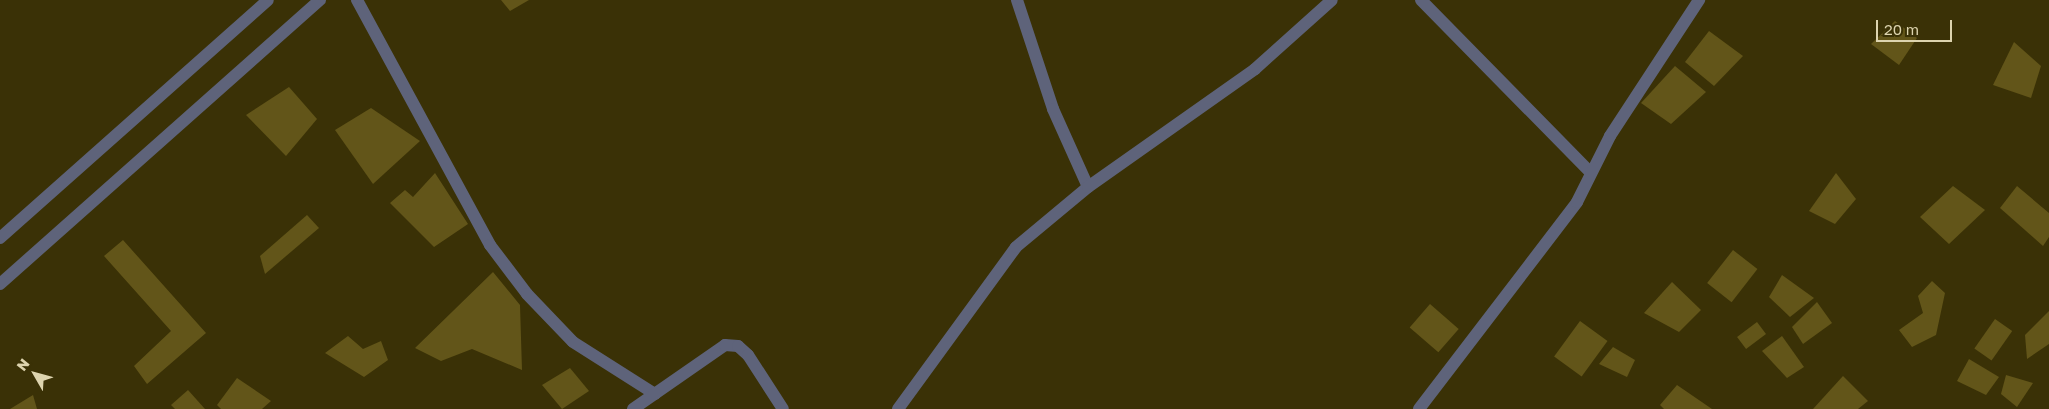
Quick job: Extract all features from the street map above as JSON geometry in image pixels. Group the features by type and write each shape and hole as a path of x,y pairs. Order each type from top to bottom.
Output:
{"street":[{"path":"0,238 268,0"},
{"path":"0,284 320,0"},
{"path":"357,0 490,245 527,294 573,342 655,394"},
{"path":"1017,0 1053,109 1088,187"},
{"path":"898,409 934,365 992,275 1016,247 1088,187 1255,69 1332,0"},
{"path":"1421,0 1590,172"},
{"path":"1419,409 1577,202 1590,172 1699,0"},
{"path":"633,409 725,345 738,346 783,409"}],"building":[{"path":"501,0 529,0 510,11"},
{"path":"1895,21 1917,38 1899,65 1871,44"},
{"path":"1709,31 1743,56 1714,86 1685,62"},
{"path":"2014,42 2041,66 2031,98 1993,85"},
{"path":"1675,66 1706,92 1671,124 1641,103"},
{"path":"289,87 317,119 286,156 246,115"},
{"path":"371,108 420,141 373,184 335,130"},
{"path":"435,173 468,224 434,247 390,203 405,190 413,197"},
{"path":"1836,173 1856,199 1835,224 1809,211"},
{"path":"1953,186 1985,210 1949,244 1920,217"},
{"path":"2017,186 2049,213 2049,237 2043,246 2000,208"},
{"path":"307,215 319,228 265,274 260,256"},
{"path":"123,240 206,333 147,384 134,366 171,331 104,256"},
{"path":"1733,250 1757,269 1732,302 1707,283"},
{"path":"493,272 520,305 522,370 472,349 441,361 415,348"},
{"path":"1782,275 1814,298 1790,317 1769,297"},
{"path":"1932,281 1945,293 1936,335 1912,347 1899,330 1923,313 1918,296"},
{"path":"1672,282 1701,310 1679,332 1644,313"},
{"path":"1817,302 1832,323 1803,344 1792,327"},
{"path":"1430,304 1459,329 1438,352 1410,327"},
{"path":"2049,311 2049,344 2027,359 2025,335"},
{"path":"1995,319 2012,331 1992,361 1974,348"},
{"path":"1580,321 1608,341 1582,377 1554,357"},
{"path":"1757,322 1766,334 1746,349 1737,337"},
{"path":"348,336 363,349 381,341 388,360 364,377 325,353"},
{"path":"1782,336 1804,367 1787,378 1762,351"},
{"path":"1613,347 1635,360 1627,377 1599,364"},
{"path":"1969,359 1999,377 1986,395 1957,381"},
{"path":"570,368 589,391 562,409 542,385"},
{"path":"2006,375 2033,383 2017,407 2001,394"},
{"path":"1843,376 1868,401 1858,409 1813,409"},
{"path":"237,378 271,401 262,409 221,409 217,405"},
{"path":"1677,385 1712,409 1664,409 1660,405"},
{"path":"188,390 205,409 175,409 171,405"},
{"path":"33,395 37,409 10,409"}]}
